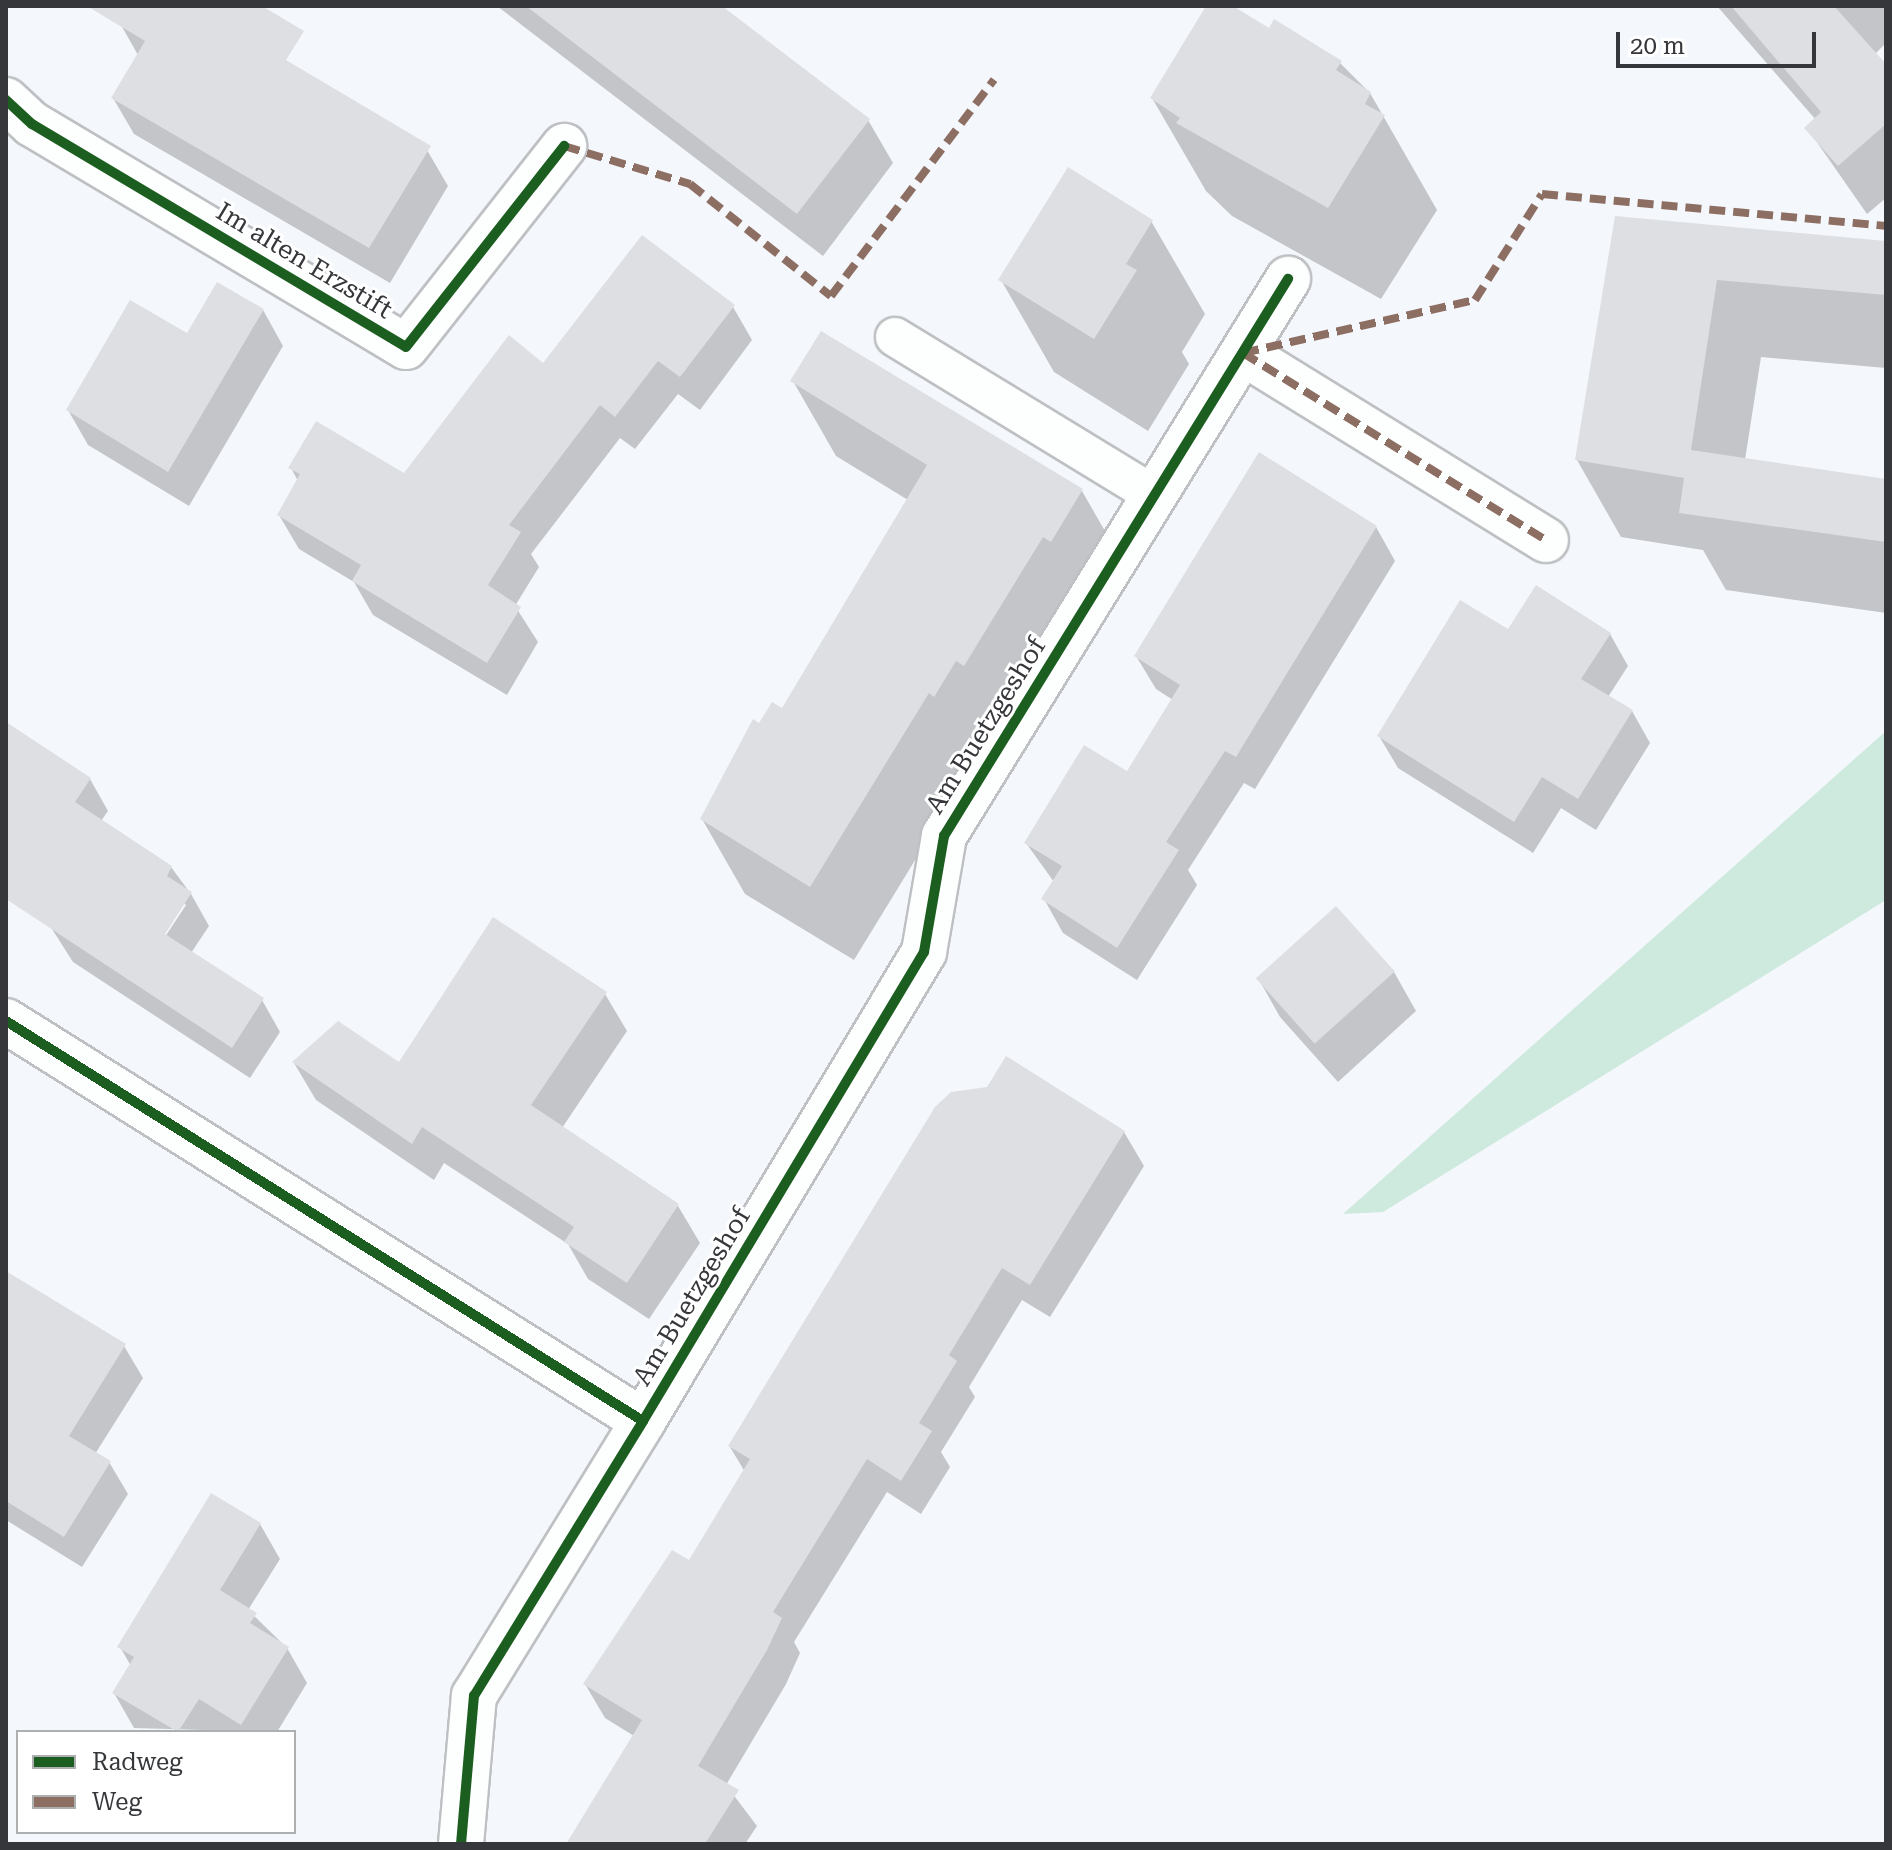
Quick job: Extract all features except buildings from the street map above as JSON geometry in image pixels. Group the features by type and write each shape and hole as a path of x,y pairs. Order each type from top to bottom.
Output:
{"street":[{"name":"Im alten Erzstift","path":"6,100 32,124 406,347 564,146"},
{"name":"Am Buetzgeshof","path":"461,1844 474,1696 924,952 944,836 1288,279"},
{"path":"1243,353 1546,540"},
{"name":"Am Buetzgeshof","path":"6,1021 160,1123 643,1421"}],"lane":[{"path":"895,337 1154,495"}],"green space":[{"path":"1886,731 1886,900 1383,1212 1343,1214"}],"marked path":[{"path":"560,152 564,146 690,184 831,296 994,80"},
{"path":"1243,353 1475,300 1542,194 1886,226"},
{"path":"1243,353 1546,540"}],"cycle path":[{"path":"6,100 32,124 406,347 564,146"},
{"path":"6,1021 643,1421 924,952 944,836 1288,279"},
{"path":"461,1844 474,1696 643,1421"}]}
